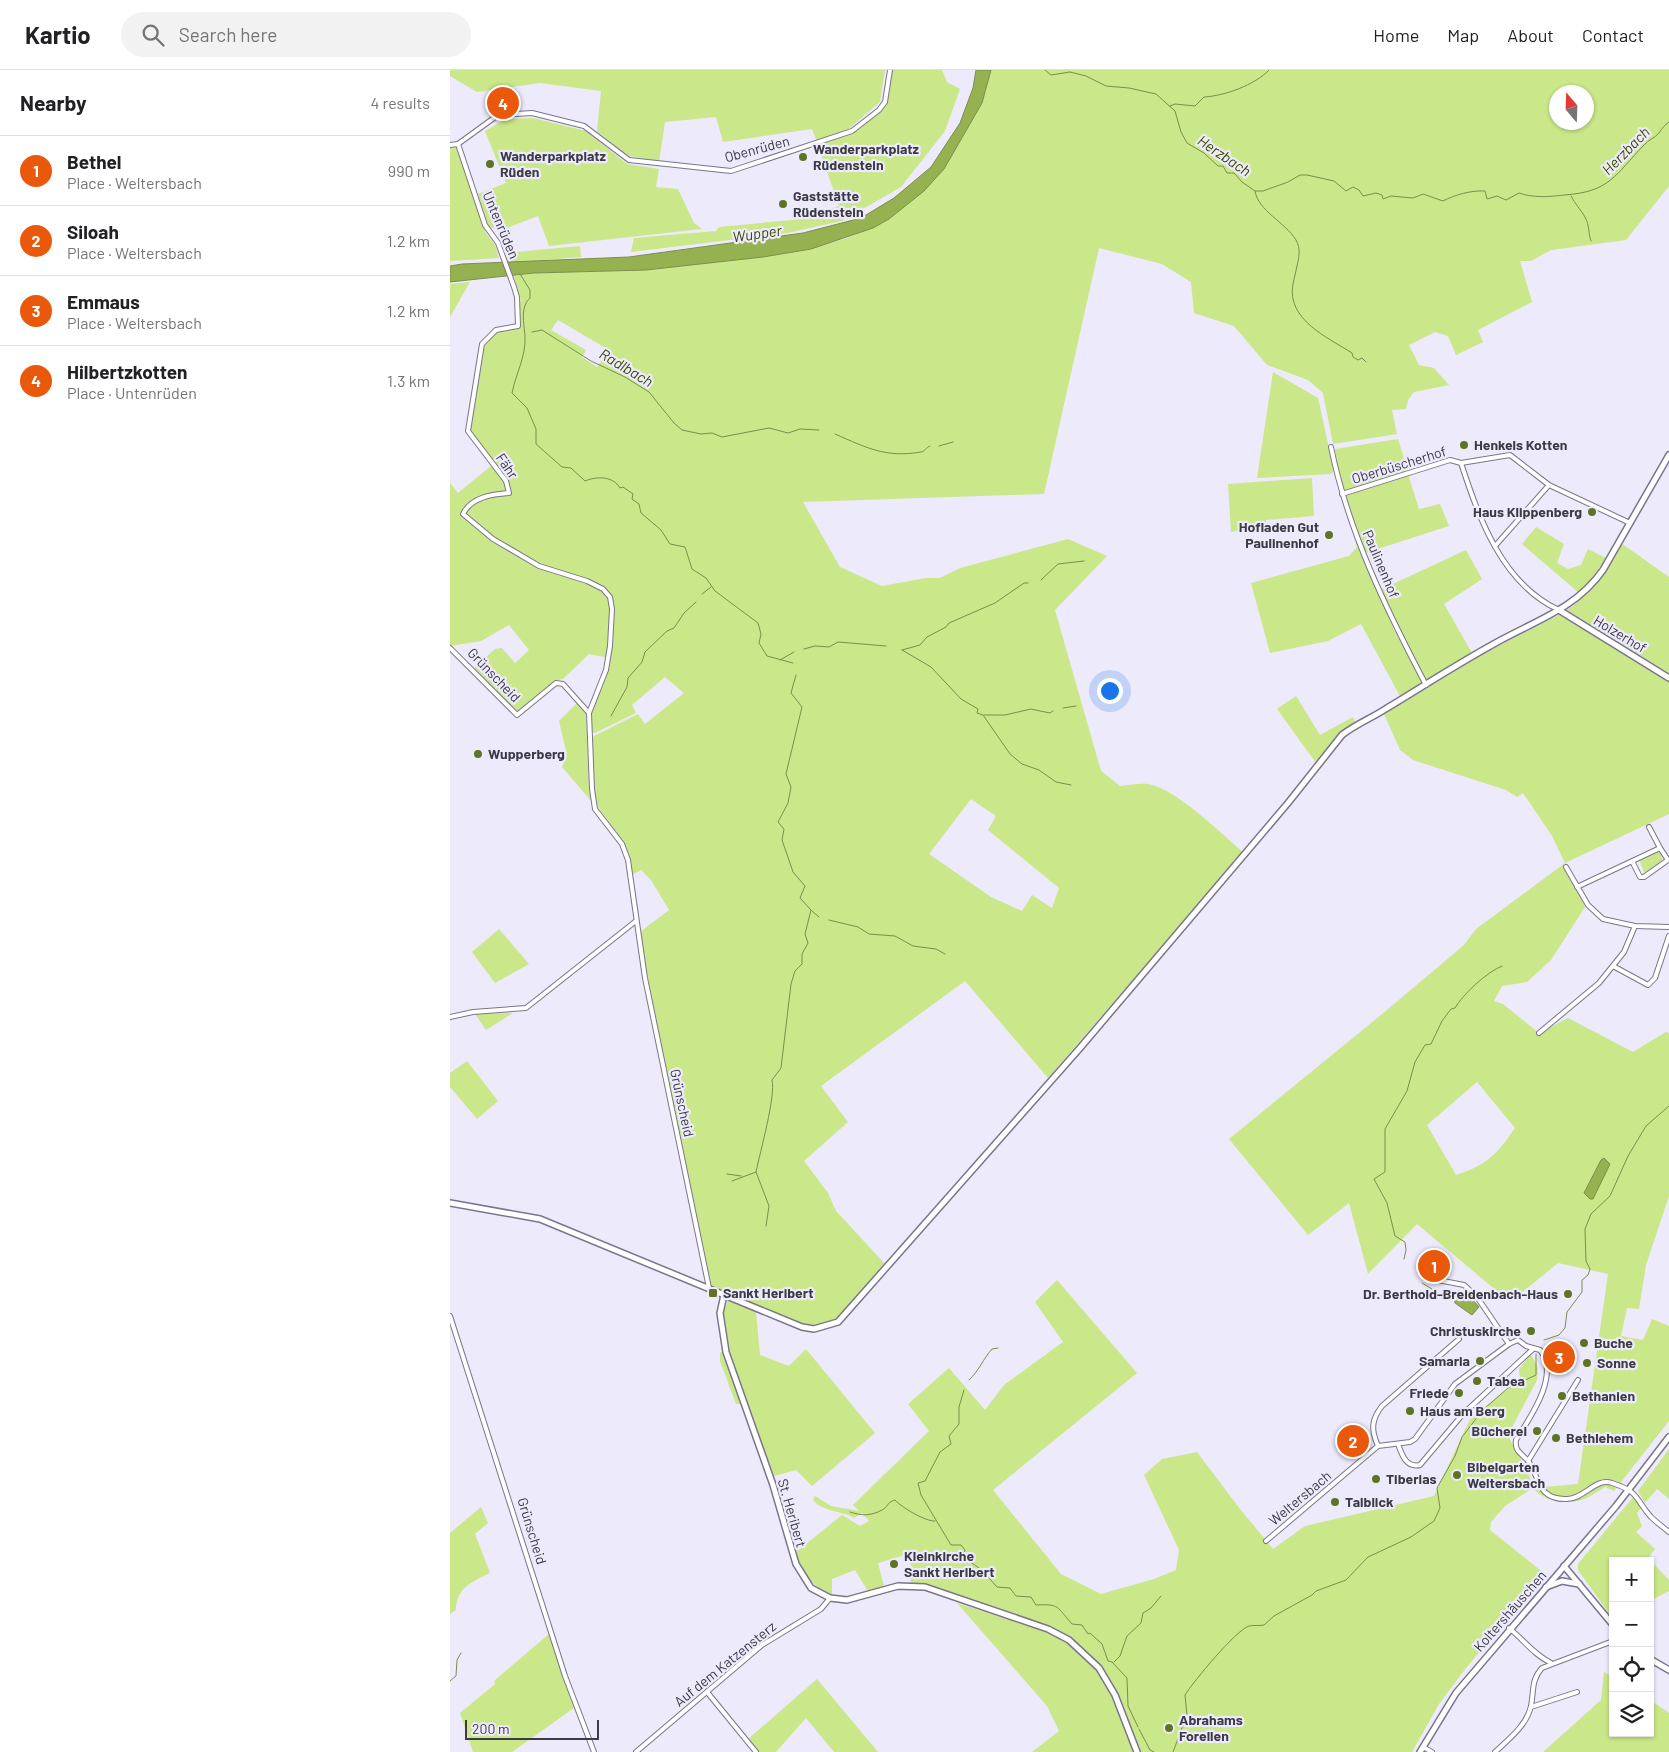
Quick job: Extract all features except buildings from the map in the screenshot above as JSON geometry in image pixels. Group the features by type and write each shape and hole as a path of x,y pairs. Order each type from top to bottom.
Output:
{"street":[{"name":"Obenrüden","path":"458,144 498,115 515,113 542,114 589,128 629,160 727,171 802,149 852,131 879,110 885,102 890,70"},
{"path":"450,145 458,144"},
{"name":"Untenrüden","path":"458,144 485,225 500,248 514,287"},
{"name":"Fähr","path":"514,287 518,326 496,330 482,344 468,431 506,482 509,493 483,497 465,510 463,514 493,539 539,566 587,581 603,589 610,597"},
{"name":"Paulinenhof","path":"1332,447 1342,494 1355,532 1396,630 1426,685"},
{"path":"450,1203 540,1219 802,1327 814,1329 838,1322 1080,1048 1288,803 1330,748 1352,727 1500,641 1578,599 1591,586 1669,455"},
{"name":"Oberbüscherhof","path":"1342,494 1450,460 1461,463 1510,456 1549,485 1630,523"},
{"name":"Oberbüscherhof","path":"1461,463 1483,525 1505,563 1527,587 1559,610"},
{"path":"1495,546 1549,485"},
{"name":"Grünscheid","path":"610,597 612,609 610,646 606,670 589,712 592,789 595,809 622,844 628,860 636,921 660,1056 709,1288"},
{"name":"Holzerhof","path":"1559,610 1669,678"},
{"name":"Grünscheid","path":"450,648 517,715 556,683 563,684 589,712"},
{"path":"1632,861 1640,877 1647,876 1668,860 1650,827"},
{"path":"1577,887 1660,848"},
{"path":"1566,867 1588,905 1603,919 1635,926 1669,928"},
{"path":"450,1017 473,1012 526,1008 636,921"},
{"path":"1539,1033 1591,990 1613,966 1624,952 1635,926"},
{"path":"1613,966 1648,985 1655,978 1669,936"},
{"path":"1425,1272 1438,1280 1464,1285 1477,1297 1509,1344"},
{"name":"St. Heribert","path":"724,1295 720,1313 726,1352 776,1492 796,1564 811,1588 830,1598"},
{"name":"Grünscheid","path":"450,1316 565,1676 594,1752"},
{"path":"1460,1339 1382,1406 1375,1415 1372,1429 1378,1446 1398,1444 1416,1439 1455,1384 1509,1344 1518,1340 1543,1354 1546,1381 1543,1395 1516,1440 1516,1449 1528,1462 1541,1488 1557,1498 1577,1497 1603,1482 1609,1482 1634,1492 1651,1517 1669,1532"},
{"path":"1398,1444 1404,1459 1409,1464 1420,1465 1456,1422 1533,1349"},
{"path":"1528,1462 1578,1380"},
{"name":"Koltershäuschen","path":"1432,1752 1421,1749 1456,1693 1624,1496 1669,1436"},
{"name":"Weltersbach","path":"1266,1541 1378,1446"},
{"path":"1564,1566 1609,1620"},
{"path":"1545,1588 1562,1581 1579,1584"},
{"path":"830,1598 847,1600 888,1588 925,1587 1048,1629 1083,1651 1109,1682 1137,1752"},
{"name":"Auf dem Katzensterz","path":"636,1752 762,1645 821,1608 830,1598"},
{"path":"1510,1628 1524,1640 1528,1649 1551,1663"},
{"path":"1495,1752 1523,1724 1531,1707 1536,1675 1551,1663 1609,1642"},
{"path":"1654,1661 1669,1670"},
{"path":"707,1692 756,1752"},
{"path":"1531,1707 1577,1692"}],"shaded area":[{"path":"450,70 885,70 880,102 846,131 817,142 812,129 723,142 716,117 665,122 659,162 626,155 597,131 601,91 540,83 477,92 450,76"},
{"path":"891,70 942,70 947,82 960,89 945,131 901,187 842,221 787,233 631,252 634,238 716,231 719,227 802,219 839,206 818,146 855,130 880,112 888,97"},
{"path":"976,70 991,70 982,103 944,169 924,191 889,219 873,228 811,249 763,257 646,270 534,273 450,282 450,266 462,264 629,257 803,233 861,218 894,198 931,167 960,123 973,88"},
{"path":"991,70 1669,70 1669,186 1626,240 1551,250 1531,261 1520,261 1532,302 1478,330 1483,342 1456,355 1448,336 1435,332 1409,345 1419,365 1434,368 1449,385 1414,392 1408,400 1406,409 1392,410 1397,434 1333,444 1323,393 1308,380 1267,365 1234,326 1194,313 1191,282 1162,264 1099,248 1044,494 803,502 840,567 882,586 926,578 940,578 960,568 1068,539 1107,556 1055,610 1101,771 1120,786 1148,784 1172,794 1198,813 1243,852 1048,1078 965,981 821,1086 848,1122 804,1161 828,1193 836,1211 886,1265 840,1318 817,1327 803,1325 711,1285 660,1046 640,932 669,910 651,880 641,870 632,875 630,857 624,843 598,807 594,792 592,737 638,714 645,724 684,693 665,677 632,705 636,713 595,733 591,732 591,712 609,658 589,654 563,679 553,681 553,684 519,712 515,711 474,668 495,649 502,648 515,663 529,650 509,625 481,641 450,646 450,483 458,493 504,455 493,461 470,430 483,346 495,332 519,326 519,303 521,301 514,276 534,273 646,270 763,257 811,249 847,238 889,219 923,191 944,169 982,103","holes":["558,320 609,350 597,367 582,357 586,350 551,330","971,799 996,816 988,830 1059,888 1052,908 1032,895 1022,911 991,897 929,854"]},
{"path":"533,118 586,131 627,164 659,169 656,187 678,189 694,223 702,229 549,246 538,216 507,228 489,228 478,194 506,183 485,131 506,119"},
{"path":"450,147 457,148 486,233 495,245 499,258 450,261"},
{"path":"580,246 581,257 508,263 506,253"},
{"path":"470,282 450,317 450,284"},
{"path":"1273,372 1318,398 1334,471 1331,474 1257,478"},
{"path":"1398,439 1408,472 1342,493 1335,449"},
{"path":"1408,474 1419,509 1440,504 1449,526 1365,553 1346,495"},
{"path":"1312,478 1314,516 1266,520 1266,525 1231,532 1228,484"},
{"path":"1349,521 1394,630 1423,684 1401,698 1361,624 1328,641 1270,653 1251,583 1349,556 1357,547"},
{"path":"1536,527 1564,544 1557,563 1568,569 1581,565 1588,549 1606,558 1588,584 1579,593 1522,544"},
{"path":"1621,543 1669,577 1669,673 1567,610 1576,604 1591,588"},
{"path":"1466,550 1482,579 1444,604 1472,653 1426,681 1397,628 1382,589"},
{"path":"1559,615 1669,680 1669,814 1565,863 1552,836 1523,793 1517,797 1506,790 1413,760 1400,750 1384,714 1481,655"},
{"path":"1296,696 1320,735 1353,717 1355,722 1337,736 1316,763 1277,709"},
{"path":"578,702 586,712 589,791 592,802 562,767 567,755 559,721"},
{"path":"1659,850 1663,861 1645,874 1639,860"},
{"path":"1565,863 1585,907 1551,960 1527,982 1502,986 1494,1001 1503,1004 1539,1033 1568,1018 1633,1052 1666,1032 1669,1033 1669,1196 1646,1265 1639,1309 1627,1308 1621,1336 1643,1340 1652,1319 1669,1326 1669,1421 1614,1491 1605,1487 1584,1499 1568,1502 1548,1499 1533,1488 1578,1484 1608,1274 1558,1263 1510,1302 1417,1224 1368,1274 1349,1203 1308,1235 1229,1139 1464,945 1476,929","holes":["1477,1082 1515,1128 1497,1152 1484,1163 1456,1175 1427,1125"]},
{"path":"499,929 529,964 495,983 472,952"},
{"path":"513,1013 486,1030 475,1014"},
{"path":"467,1061 498,1101 477,1119 450,1087 450,1073"},
{"path":"1604,1158 1610,1164 1593,1199 1590,1199 1584,1193 1601,1160"},
{"path":"1057,1280 1137,1373 993,1490 1061,1574 1101,1594 1154,1579 1176,1570 1179,1550 1144,1475 1162,1459 1197,1452 1273,1549 1305,1526 1434,1496 1470,1419 1520,1379 1519,1369 1531,1354 1538,1368 1537,1380 1508,1435 1531,1480 1533,1488 1505,1506 1491,1522 1490,1530 1545,1574 1466,1668 1439,1704 1412,1752 1032,1752 1059,1731 1047,1706 957,1603 1007,1619 1010,1613 954,1593 911,1583 909,1569 912,1567 905,1555 878,1563 884,1586 869,1593 855,1570 832,1579 832,1596 809,1579 795,1553 842,1515 860,1526 869,1521 862,1513 854,1518 822,1507 813,1500 815,1496 831,1506 859,1511 853,1505 929,1431 908,1404 949,1368 985,1410 1004,1385 1063,1342 1035,1302"},
{"path":"1458,1294 1472,1299 1479,1307 1472,1315 1455,1303 1454,1299"},
{"path":"728,1300 756,1312 760,1355 789,1366 806,1349 875,1433 812,1486 796,1470 774,1476 747,1404 736,1404 720,1361 720,1352 731,1355 723,1313"},
{"path":"1669,1449 1669,1499 1657,1489 1645,1503 1638,1491"},
{"path":"1634,1496 1642,1507 1637,1513 1642,1526 1636,1532 1655,1549 1649,1557 1609,1557 1609,1613 1578,1570 1578,1564"},
{"path":"481,1507 488,1523 475,1534 490,1573 467,1586 462,1591 456,1610 450,1614 450,1533"},
{"path":"1654,1564 1669,1580 1669,1591 1654,1599"},
{"path":"549,1634 574,1708 512,1752 473,1752 460,1713 495,1684 494,1681"},
{"path":"1604,1672 1609,1675 1609,1737 1654,1737 1654,1703 1669,1713 1669,1752 1543,1752 1601,1700"},
{"path":"817,1679 878,1752 834,1752 806,1718 776,1752 758,1752 747,1740"}],"waterway":[{"name":"Herzbach","path":"1045,70 1051,75 1070,72 1086,76 1106,86 1129,88 1156,94 1175,111 1181,132 1187,143 1204,153 1218,166 1223,166 1227,173 1234,173 1242,182 1255,191 1263,191 1288,182 1300,175 1307,175 1334,181 1346,191 1353,187 1359,190 1363,196 1376,193 1382,195 1383,199 1391,196 1413,198 1423,194 1443,201 1474,191 1485,191 1487,199 1497,196 1506,200 1519,193 1541,197 1579,193 1602,186 1610,180 1669,122"},
{"path":"1170,106 1175,104 1195,106 1204,97 1221,94 1248,85 1269,70"},
{"path":"1255,191 1261,205 1298,243 1299,256 1293,284 1293,297 1296,308 1303,318 1321,334 1352,353 1353,357 1358,360 1362,358 1366,362"},
{"path":"1571,196 1587,220 1591,241"},
{"path":"520,274 530,290 530,298 524,311 524,351 512,393 527,408 536,429 536,444 562,467 571,468 585,481 595,478 609,479 620,488 623,487 633,494 632,499 639,504 641,513 661,530 670,544 685,547 692,569 706,578 715,591 758,623 761,634 759,643 767,656 793,663"},
{"name":"Radlbach","path":"532,332 542,330 591,361 625,377 649,392 682,430 701,434 712,433 722,437 769,428 788,433 800,429 819,430"},
{"name":"Radlbach","path":"835,434 887,453 909,454 924,451 930,446"},
{"name":"Radlbach","path":"939,446 953,442"},
{"path":"1041,580 1058,564 1084,561"},
{"path":"902,650 920,645 927,637 946,627 949,623 995,603 1024,583 1028,583"},
{"path":"702,594 711,587"},
{"path":"611,716 627,687 628,678 642,662 645,652 667,631 674,628 684,613 696,602"},
{"path":"804,649 815,646 829,647 838,642 886,646"},
{"path":"902,650 931,667 961,699 978,709 977,713 983,715 1010,754 1022,764 1039,770 1056,782 1071,785"},
{"path":"780,660 794,652"},
{"path":"732,1181 756,1172 770,1111 773,1088 772,1080 781,1068 791,984 795,971 802,964 802,954 808,943 805,934 811,910 800,898 805,886 793,872 782,840 784,829 778,822 788,803 791,787 786,774 802,707 791,693 796,675"},
{"path":"1063,708 1076,706"},
{"path":"984,715 1005,715 1031,709 1050,713 1053,711"},
{"path":"812,911 819,917"},
{"path":"829,920 858,927 869,934 895,936 913,946 936,949 945,954"},
{"path":"1404,1259 1405,1242 1395,1236 1387,1203 1374,1179 1385,1172 1385,1129 1407,1091 1415,1062 1425,1045 1431,1044 1442,1021 1476,984 1489,973 1502,966"},
{"name":"Weltersbach","path":"1544,1340 1559,1335 1565,1328 1567,1312 1582,1292 1582,1280 1588,1275 1590,1269 1586,1261 1585,1229 1591,1214 1610,1196 1628,1156 1646,1126 1669,1106"},
{"path":"756,1172 769,1206 766,1226"},
{"path":"727,1174 741,1176"},
{"path":"1422,1283 1445,1297 1454,1299"},
{"path":"969,1380 992,1349 998,1348"},
{"name":"Weltersbach","path":"1485,1408 1508,1388 1536,1375 1536,1354"},
{"path":"964,1390 959,1407 959,1424 949,1436 951,1444 940,1452 925,1481 918,1483 921,1495 951,1545 961,1545 965,1550 963,1557 982,1570 997,1587 1010,1588 1016,1596 1031,1597 1036,1605 1057,1607 1072,1624 1082,1625 1088,1634 1090,1633 1102,1644 1108,1661 1112,1662 1127,1678 1128,1706 1138,1727"},
{"name":"Weltersbach","path":"1173,1752 1187,1715 1185,1695 1205,1669 1235,1637 1249,1626 1264,1625 1274,1616 1316,1591 1346,1580 1368,1557 1411,1537 1434,1521 1440,1508 1437,1488 1455,1456 1462,1437 1482,1411"},
{"path":"850,1512 862,1515 874,1513 884,1509 890,1502 895,1500 914,1513 935,1521"},
{"path":"1114,1662 1120,1656 1127,1636 1141,1623 1143,1613 1151,1608 1161,1596"},
{"path":"450,1681 456,1676 457,1660 461,1653"},
{"path":"1139,1729 1150,1750 1154,1752"}],"place":[{"name":"Hilbertzkotten","path":"503,103"},
{"name":"Wanderparkplatz Rüdenstein","path":"803,157"},
{"name":"Wanderparkplatz Rüden","path":"490,164"},
{"name":"Gaststätte Rüdenstein","path":"783,204"},
{"name":"Henkels Kotten","path":"1464,445"},
{"name":"Haus Klippenberg","path":"1592,512"},
{"name":"Hofladen Gut Paulinenhof","path":"1329,535"},
{"name":"Wupperberg","path":"478,754"},
{"name":"Bethel","path":"1434,1266"},
{"name":"Sankt Heribert","path":"713,1293"},
{"name":"Dr. Berthold-Breidenbach-Haus","path":"1568,1294"},
{"name":"Christuskirche","path":"1531,1331"},
{"name":"Buche","path":"1584,1343"},
{"name":"Emmaus","path":"1559,1357"},
{"name":"Samaria","path":"1480,1361"},
{"name":"Sonne","path":"1587,1363"},
{"name":"Tabea","path":"1477,1381"},
{"name":"Friede","path":"1459,1393"},
{"name":"Bethanien","path":"1562,1396"},
{"name":"Haus am Berg","path":"1410,1411"},
{"name":"Bücherei","path":"1537,1431"},
{"name":"Bethlehem","path":"1556,1438"},
{"name":"Siloah","path":"1353,1441"},
{"name":"Bibelgarten Weltersbach","path":"1457,1475"},
{"name":"Tiberias","path":"1376,1479"},
{"name":"Talblick","path":"1335,1502"},
{"name":"Kleinkirche Sankt Heribert","path":"894,1564"},
{"name":"Abrahams Forellen","path":"1169,1728"}],"water label":[{"name":"Wupper","path":"757,234"}]}
